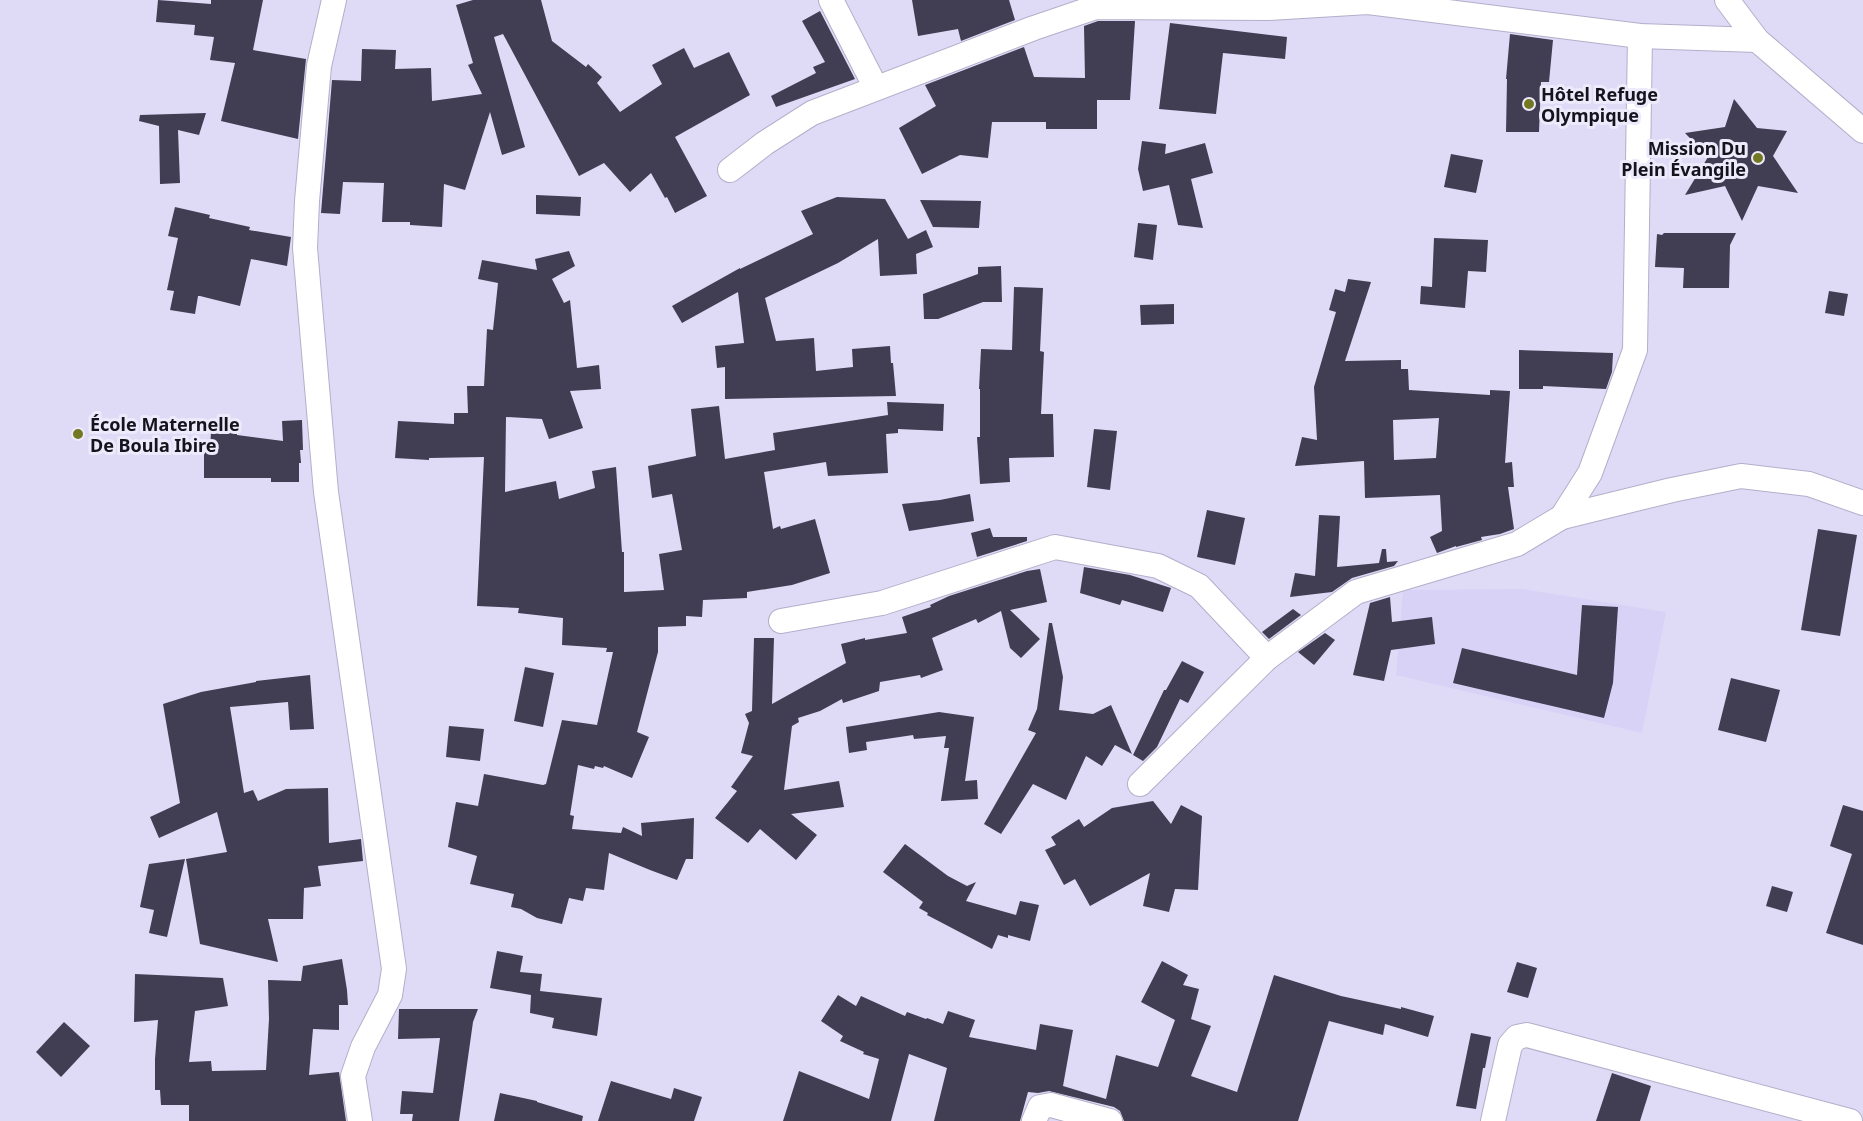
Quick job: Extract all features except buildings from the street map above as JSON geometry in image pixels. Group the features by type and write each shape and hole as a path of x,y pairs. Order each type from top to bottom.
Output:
{"street":[{"path":"334,0 319,66 305,248 326,492 394,969 390,995 363,1047 353,1076 360,1121"},
{"path":"831,0 876,88"},
{"path":"1727,0 1757,40 1863,131"},
{"path":"730,170 765,143 812,113 1096,7 1268,8 1368,1 1640,36 1757,40"},
{"path":"1562,517 1590,473 1635,350 1640,36"},
{"path":"1140,784 1267,658 1356,592 1517,544 1562,517 1741,476 1809,484 1863,503"},
{"path":"780,621 882,603 1055,547 1158,566 1199,586 1267,658"},
{"path":"1493,1121 1510,1045 1517,1037 1527,1035 1850,1121"},
{"path":"1034,1121 1040,1107 1051,1105 1110,1121"}],"shaded area":[{"path":"1523,589 1666,612 1642,733 1396,675 1403,590"}],"place":[{"name":"Hôtel Refuge Olympique","path":"1529,104"},
{"name":"Mission Du Plein Évangile","path":"1758,158"},
{"name":"École Maternelle De Boula Ibire","path":"78,434"}]}
